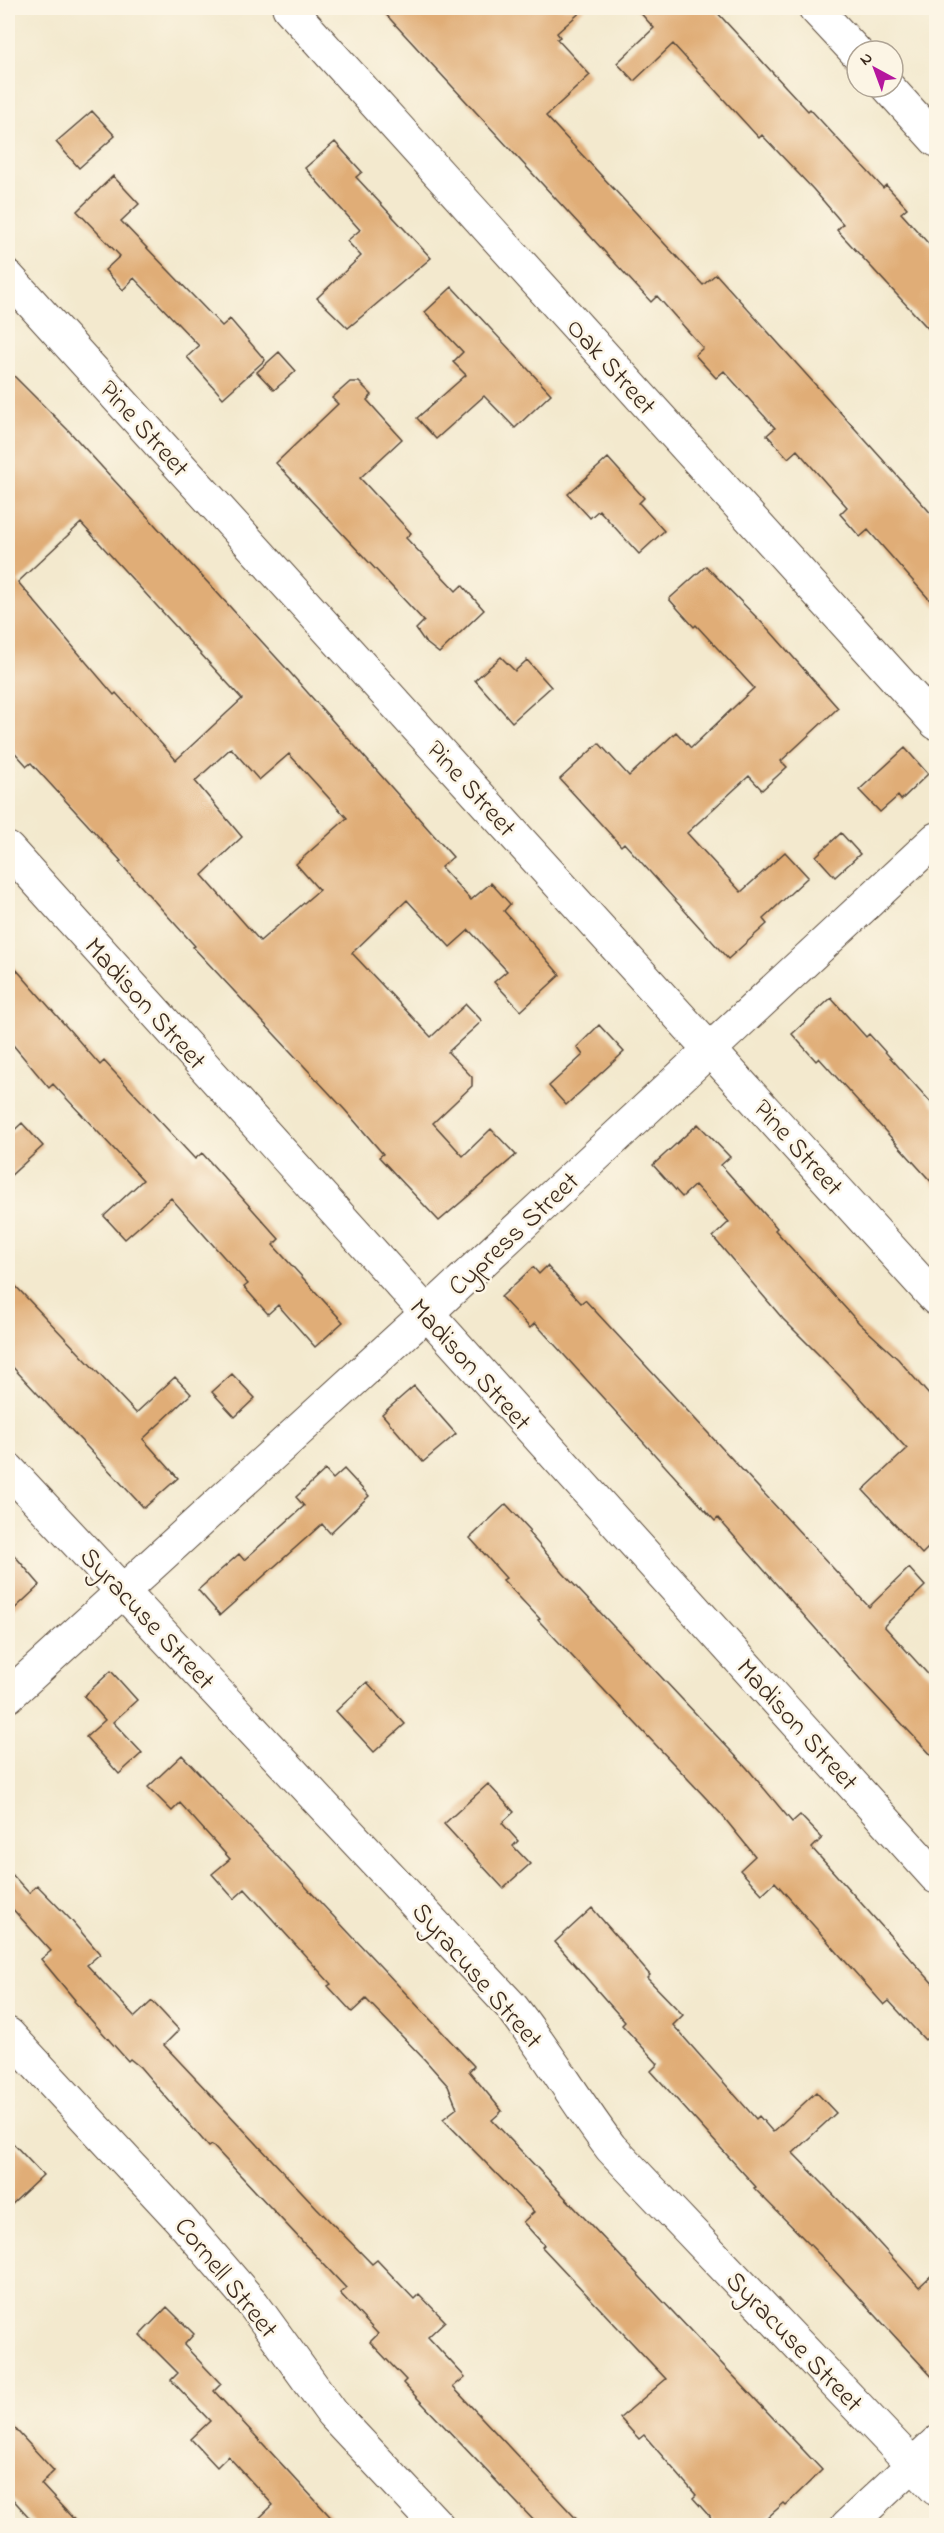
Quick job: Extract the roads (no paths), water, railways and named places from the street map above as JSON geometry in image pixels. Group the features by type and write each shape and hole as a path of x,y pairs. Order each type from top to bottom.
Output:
{"street":[{"name":"Oak Street","path":"289,8 936,723"},
{"path":"815,8 845,40"},
{"path":"899,99 936,140"},
{"name":"Pine Street","path":"8,277 936,1299"},
{"name":"Cypress Street","path":"8,1696 122,1589 426,1314 936,839"},
{"name":"Madison Street","path":"8,849 936,1877"},
{"name":"Syracuse Street","path":"8,1469 511,2006 542,2044 586,2116 610,2148 925,2453 936,2489"},
{"name":"Cornell Street","path":"8,2034 186,2226 253,2304 332,2413 438,2526"},
{"path":"847,2526 925,2453"}]}
